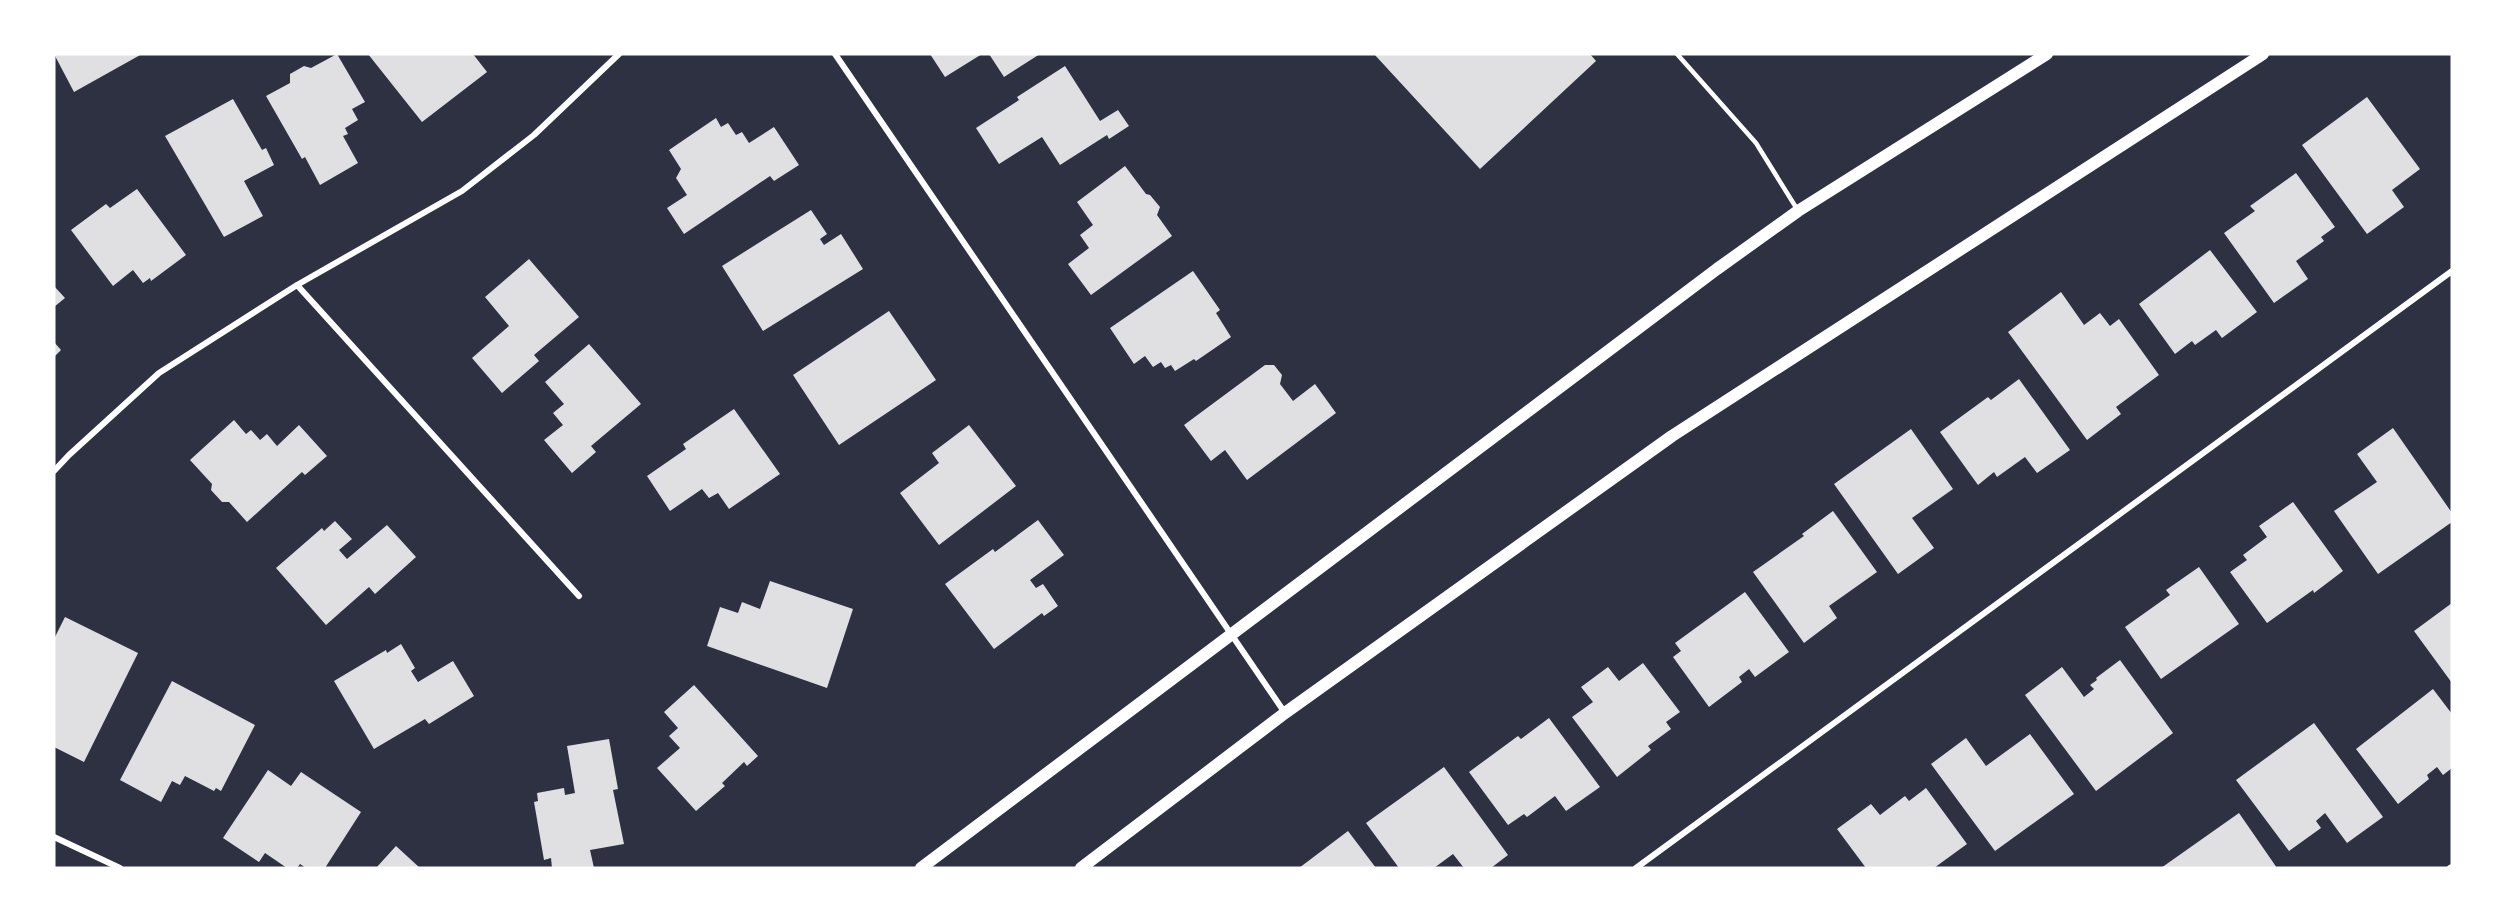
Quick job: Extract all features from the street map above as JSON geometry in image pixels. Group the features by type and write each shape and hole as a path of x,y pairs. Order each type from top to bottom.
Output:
{"main road":[{"path":"921,868 1798,211 2047,54"},
{"path":"1082,868 1285,713 1672,436 2263,54"}],"street":[{"path":"54,471 159,373 297,285 462,191 534,135 620,54"},
{"path":"835,54 1285,713"},
{"path":"1636,868 2452,271"},
{"path":"297,285 579,596"},
{"path":"54,837 120,868"}],"lane":[{"path":"1677,54 1756,143 1798,211"}],"building":[{"path":"54,54 142,54 74,92"},
{"path":"337,54 365,102 352,109 358,120 345,128 348,134 343,136 358,163 320,185 305,157 302,159 266,96 290,83 290,74 304,66 311,68"},
{"path":"368,54 473,54 487,72 422,122"},
{"path":"930,54 982,54 945,77"},
{"path":"989,54 1040,54 1004,77"},
{"path":"1374,54 1590,54 1596,61 1480,169"},
{"path":"1065,66 1100,121 1118,110 1129,126 1109,139 1107,135 1060,165 1042,137 999,164 976,128 1019,100 1017,97"},
{"path":"2367,97 2420,169 2392,190 2404,207 2367,234 2302,145"},
{"path":"233,99 262,150 266,148 274,165 244,181 263,216 224,237 165,136"},
{"path":"716,118 721,127 728,123 736,135 742,132 749,143 774,127 799,165 774,181 770,176 684,234 667,208 687,195 676,178 681,169 669,150"},
{"path":"1125,166 1146,194 1150,195 1160,207 1157,215 1172,236 1091,295 1068,264 1089,248 1080,235 1093,225 1077,202"},
{"path":"2296,173 2335,227 2321,237 2324,241 2296,261 2308,279 2274,303 2224,233 2255,211 2250,206"},
{"path":"137,189 186,255 151,281 150,278 143,283 133,270 113,286 71,230 106,204 110,208"},
{"path":"811,210 827,234 820,239 824,245 841,234 863,269 763,331 722,266"},
{"path":"2210,250 2257,312 2222,338 2216,330 2195,345 2192,341 2175,354 2139,304"},
{"path":"529,259 579,317 534,355 539,361 502,393 472,358 509,326 485,297"},
{"path":"1193,271 1220,310 1216,313 1231,337 1196,361 1194,359 1175,371 1171,365 1165,368 1161,362 1153,367 1145,356 1134,364 1110,328"},
{"path":"54,286 65,298 54,307"},
{"path":"2061,292 2084,325 2100,313 2110,326 2119,319 2159,375 2116,407 2121,414 2087,440 2008,332"},
{"path":"889,311 936,380 839,445 793,375"},
{"path":"54,342 61,350 54,357"},
{"path":"589,344 641,404 591,446 596,452 572,473 544,440 563,425 553,413 564,404 545,382"},
{"path":"1265,365 1274,365 1282,375 1280,384 1293,401 1315,384 1336,413 1247,480 1225,450 1211,461 1184,425"},
{"path":"2019,379 2070,450 2037,473 2025,457 1997,477 1994,472 1978,485 1940,432 1988,397 1991,400"},
{"path":"734,409 780,474 729,509 718,493 709,498 702,489 670,511 647,476 686,449 683,444"},
{"path":"234,420 246,434 251,430 260,440 267,434 277,446 299,425 327,456 305,475 302,472 247,522 229,502 222,502 211,490 212,484 190,460"},
{"path":"969,425 1016,486 939,545 900,493 939,463 932,453"},
{"path":"2393,428 2452,513 2452,522 2378,574 2334,511 2377,482 2357,454"},
{"path":"1911,429 1953,489 1912,518 1934,548 1898,574 1834,484"},
{"path":"2293,502 2343,571 2267,623 2230,572 2247,560 2243,555 2267,537 2259,526"},
{"path":"1833,511 1877,572 1829,606 1837,618 1804,643 1753,572 1804,536 1802,534"},
{"path":"1038,520 1064,555 1030,580 1036,588 1043,584 1058,606 1044,616 1042,613 994,649 945,584 993,549 995,552"},
{"path":"335,521 352,539 339,550 347,559 387,525 416,557 375,594 369,587 326,625 276,568 322,528 324,531"},
{"path":"2199,567 2239,624 2161,679 2125,627 2170,595 2166,590"},
{"path":"770,581 853,609 827,688 707,646 720,607 738,613 742,602 760,609"},
{"path":"1745,592 1789,652 1755,677 1749,669 1739,677 1742,682 1709,707 1673,657 1681,651 1675,643"},
{"path":"2452,603 2452,683 2414,631"},
{"path":"65,617 138,653 84,762 54,747 54,639"},
{"path":"401,644 415,668 411,671 418,682 453,661 474,696 429,724 425,719 374,749 334,681 386,650 387,653"},
{"path":"2120,660 2173,733 2096,791 2025,695 2062,667 2084,697 2094,689 2090,685 2097,680 2096,678"},
{"path":"1643,663 1680,712 1666,722 1671,729 1648,746 1651,750 1617,777 1572,717 1593,702 1581,687 1608,667 1619,681"},
{"path":"172,681 255,725 221,791 216,788 214,791 185,776 180,785 172,781 161,802 120,780"},
{"path":"694,685 758,756 747,766 744,762 722,783 725,786 696,811 657,768 680,748 669,736 678,728 664,712"},
{"path":"2433,689 2452,714 2452,768 2443,775 2437,767 2427,775 2429,779 2398,804 2356,749"},
{"path":"1549,718 1600,787 1566,811 1555,796 1527,817 1524,814 1508,825 1469,772 1518,736 1521,739"},
{"path":"2314,723 2383,817 2347,843 2325,813 2316,821 2321,828 2289,851 2236,780"},
{"path":"2030,734 2074,794 1995,851 1931,764 1966,738 1986,766"},
{"path":"609,739 618,789 613,790 624,844 590,850 594,868 552,868 551,858 544,860 534,802 538,801 537,793 564,788 565,795 575,793 567,746"},
{"path":"1444,767 1508,855 1491,868 1464,868 1453,854 1434,868 1399,868 1366,823"},
{"path":"268,770 291,786 301,772 361,812 325,868 306,868 300,864 297,868 287,868 265,853 259,862 223,838"},
{"path":"1926,788 1967,844 1934,868 1866,868 1837,829 1871,804 1880,815 1905,796 1909,801"},
{"path":"2239,813 2277,868 2161,868"},
{"path":"1348,831 1376,868 1299,868"},
{"path":"396,846 420,868 376,868"}]}
